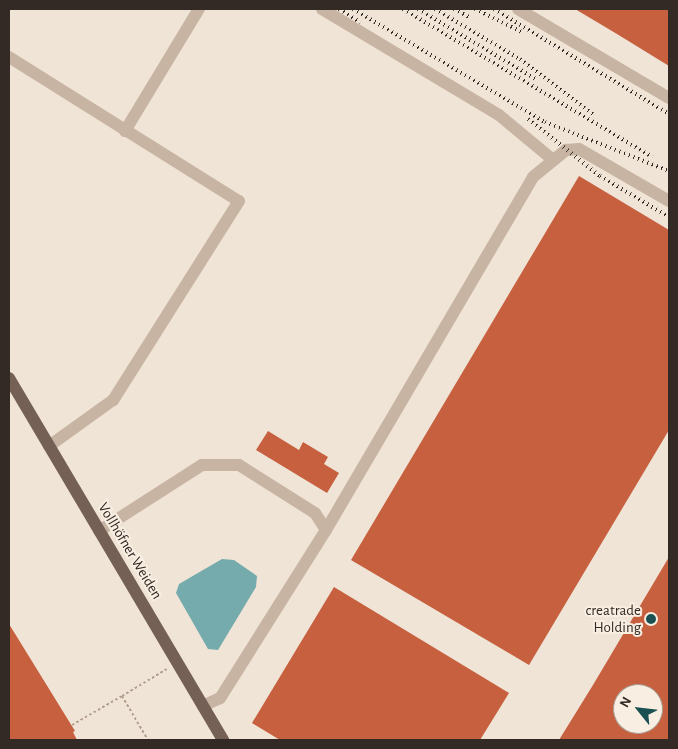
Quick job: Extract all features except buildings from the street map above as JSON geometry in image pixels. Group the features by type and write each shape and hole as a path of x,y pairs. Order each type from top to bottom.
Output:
{"main road":[{"name":"Vollhöfner Weiden","path":"9,378 223,740"}],"lane":[{"path":"126,131 199,9"},
{"path":"322,9 499,115 552,158"},
{"path":"518,9 669,98"},
{"path":"9,57 239,201 113,400 49,446"},
{"path":"203,706 220,698 326,530 533,176 552,158 566,150 579,148 669,201"},
{"path":"99,531 202,465 239,464 315,513 326,530"}],"path":[{"path":"72,725 178,664"},
{"path":"122,696 148,740"}],"water":[{"path":"222,559 234,560 257,576 256,587 218,650 208,649 176,593 179,584"}],"railway":[{"path":"339,9 360,22"},
{"path":"353,9 545,122 669,171"},
{"path":"403,9 652,157"},
{"path":"418,9 536,79"},
{"path":"435,9 520,59 595,116"},
{"path":"454,9 469,17"},
{"path":"475,9 522,32"},
{"path":"494,9 669,114"},
{"path":"528,119 600,176 669,217"}],"place":[{"name":"creatrade Holding","path":"651,619"}]}
